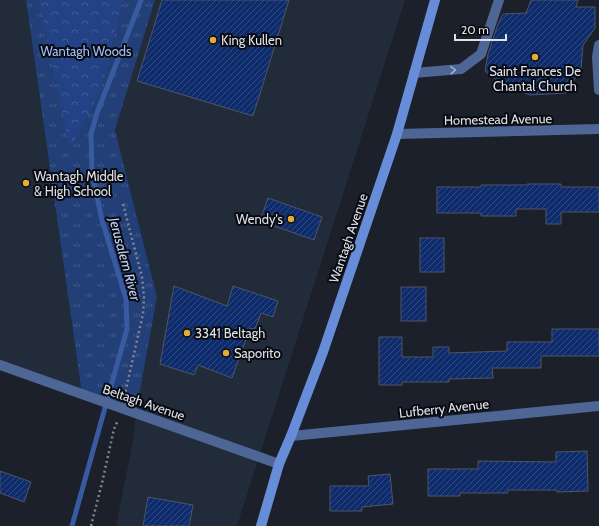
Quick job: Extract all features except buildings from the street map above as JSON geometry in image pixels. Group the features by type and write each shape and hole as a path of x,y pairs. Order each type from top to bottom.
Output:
{"main road":[{"name":"Wantagh Avenue","path":"261,526 279,464 323,352 397,134 435,0"}],"street":[{"path":"414,72 460,69 480,54 499,0"},
{"path":"599,45 596,57 599,90"},
{"name":"Homestead Avenue","path":"397,134 599,129"},
{"name":"Beltagh Avenue","path":"0,365 279,464"},
{"name":"Lufberry Avenue","path":"291,436 599,406"}],"path":[{"path":"91,526 106,469 114,429 126,389 143,314 144,297 142,277 123,204"}],"shaded area":[{"name":"Wantagh Middle & High School","path":"0,0 26,0 82,394 0,366"},
{"path":"155,0 405,0 237,526 116,526 133,441 136,413 157,297 115,130"}],"green space":[{"name":"Wantagh Woods","path":"26,0 155,0 115,130 157,297 136,413 82,394"},
{"path":"39,0 123,0 101,90 70,149"}],"waterway":[{"name":"Jerusalem River","path":"72,526 127,329 126,299 102,220 92,173 91,134 97,113 141,0"}],"place":[{"name":"King Kullen","path":"213,40"},
{"name":"Saint Frances De Chantal Church","path":"535,57"},
{"name":"Wantagh Middle & High School","path":"26,183"},
{"name":"Wendy's","path":"291,219"},
{"name":"3341 Beltagh","path":"187,333"},
{"name":"Saporito","path":"226,353"}]}
